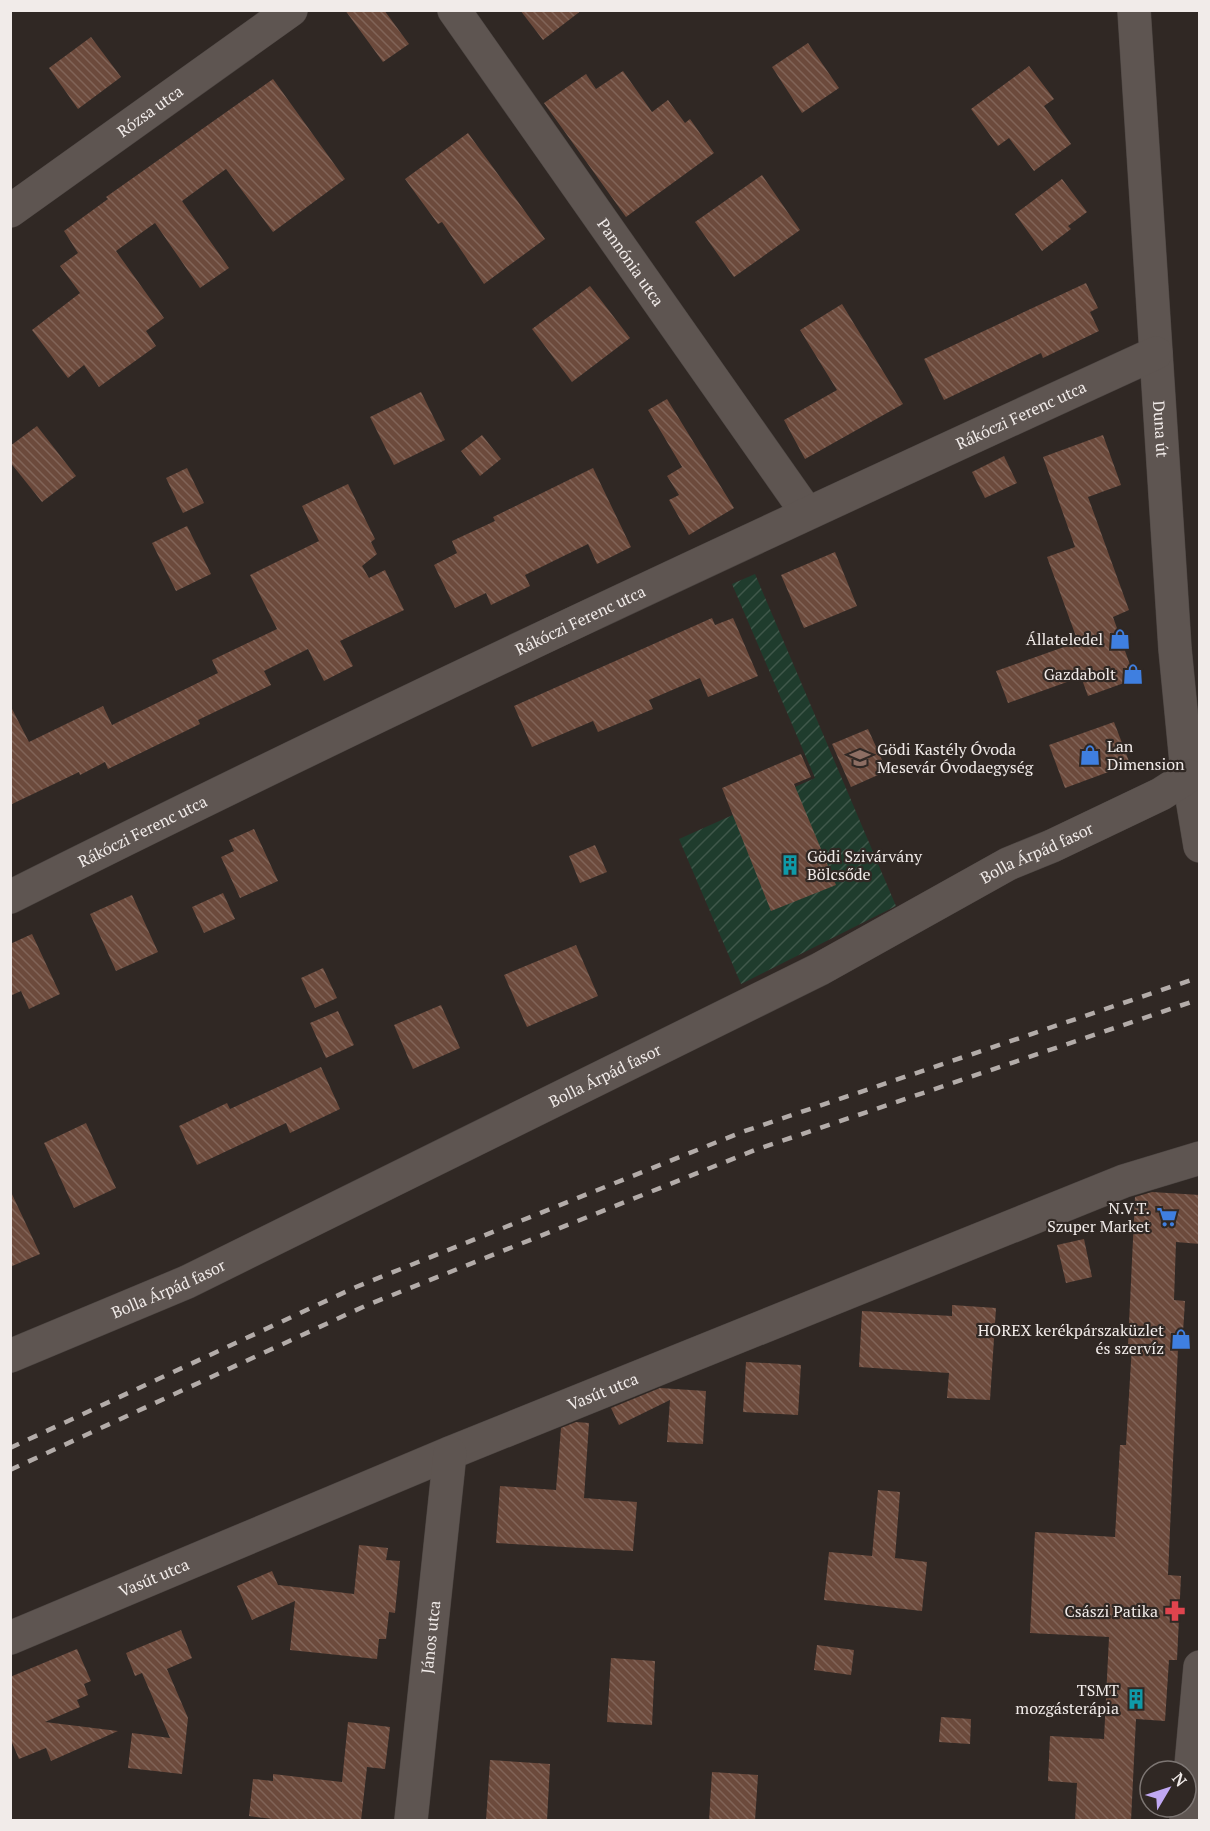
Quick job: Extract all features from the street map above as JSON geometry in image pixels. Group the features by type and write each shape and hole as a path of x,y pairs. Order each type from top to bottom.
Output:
{"street":[{"name":"Rózsa utca","path":"10,212 291,10"},
{"name":"Pannónia utca","path":"454,10 807,513"},
{"name":"Duna út","path":"1134,10 1175,649 1192,765 1200,846"},
{"name":"Rákóczi Ferenc utca","path":"10,897 252,775 807,513 1156,353"},
{"name":"Bolla Árpád fasor","path":"10,1356 187,1282 820,969 1008,864 1052,846 1161,794 1192,765"},
{"name":"Vasút utca","path":"10,1638 450,1453 1113,1185 1200,1158"},
{"name":"János utca","path":"411,1821 450,1453"},
{"path":"1186,1821 1200,1667"}],"green space":[{"path":"755,574 896,906 741,984 679,839 815,778 732,584"}],"building":[{"path":"345,10 384,10 409,44 383,62"},
{"path":"520,10 582,10 543,40"},
{"path":"91,37 121,77 78,109 49,68"},
{"path":"808,43 839,88 802,113 772,67"},
{"path":"1029,66 1054,99 1044,106 1071,144 1034,171 1009,138 998,146 971,109"},
{"path":"623,71 652,112 668,100 685,123 690,119 714,153 626,217 544,103 586,74 596,89"},
{"path":"273,79 345,179 273,232 226,169 182,201 229,268 200,288 155,223 116,251 164,318 146,331 156,346 99,387 84,365 68,378 32,330 80,293 60,266 78,253 64,231 108,199 106,197"},
{"path":"468,133 545,239 484,284 442,222 438,224 405,179"},
{"path":"762,175 800,230 734,277 695,222"},
{"path":"1062,179 1087,212 1068,226 1071,229 1042,251 1015,214"},
{"path":"1086,283 1098,308 1090,312 1099,331 1043,358 1041,353 944,400 924,359"},
{"path":"590,286 630,338 572,382 532,329"},
{"path":"842,304 903,404 805,459 784,420 837,390 800,330"},
{"path":"421,392 445,440 394,465 370,417"},
{"path":"667,399 734,508 689,535 669,500 679,495 667,476 682,467 648,410"},
{"path":"37,426 76,476 42,502 10,462 10,446"},
{"path":"482,435 501,459 480,476 461,451"},
{"path":"1103,435 1121,485 1088,497 1129,610 1113,617 1135,679 1088,696 1081,677 1008,703 996,671 1078,642 1047,557 1075,547 1043,457"},
{"path":"1004,456 1017,483 985,498 972,472"},
{"path":"187,468 204,503 183,513 166,478"},
{"path":"593,468 631,547 597,564 588,544 525,575 530,586 491,605 486,593 455,608 434,565 457,553 452,541 495,521 493,517"},
{"path":"348,484 375,539 371,542 377,554 362,566 369,578 385,570 404,610 340,641 353,666 324,681 308,649 264,671 271,685 198,720 200,724 108,769 105,762 10,805 10,705 29,742 103,706 112,725 218,673 212,660 277,629 250,575 319,541 302,506"},
{"path":"187,526 211,574 176,591 152,543"},
{"path":"835,552 857,606 804,628 781,575"},
{"path":"712,618 715,625 733,618 758,676 708,697 700,678 649,700 653,709 598,732 593,721 532,747 514,706"},
{"name":"Lan Dimension","path":"1114,722 1130,764 1065,788 1049,745"},
{"name":"Gödi Kastély Óvoda Mesevár Óvodaegység","path":"868,729 887,771 851,787 832,744"},
{"path":"801,754 811,777 794,784 836,885 771,911 722,788"},
{"path":"254,829 278,881 240,898 221,857 234,851 229,840"},
{"path":"595,845 607,872 580,883 569,856"},
{"path":"223,893 235,919 204,933 192,907"},
{"path":"132,895 158,952 116,971 90,914"},
{"path":"32,934 60,994 29,1009 21,991 10,996 10,944"},
{"path":"576,945 598,996 527,1027 504,975"},
{"path":"323,968 337,998 315,1008 301,978"},
{"path":"441,1005 460,1048 413,1069 394,1025"},
{"path":"338,1011 354,1045 326,1058 310,1023"},
{"path":"321,1067 340,1109 290,1133 286,1123 197,1165 179,1126 227,1103 230,1109"},
{"path":"86,1123 116,1188 74,1208 44,1143"},
{"path":"10,1190 40,1254 10,1267"},
{"path":"1152,1192 1200,1195 1200,1244 1176,1242 1174,1300 1185,1301 1182,1348 1178,1348 1168,1575 1181,1576 1177,1660 1169,1660 1165,1721 1136,1719 1131,1821 1075,1821 1077,1783 1048,1781 1050,1736 1104,1739 1109,1637 1030,1633 1035,1532 1115,1537 1120,1445 1126,1445 1132,1345 1128,1345 1135,1197"},
{"path":"1084,1239 1092,1277 1066,1283 1057,1245"},
{"path":"952,1305 996,1308 990,1400 947,1398 949,1373 859,1367 862,1311 952,1316"},
{"path":"746,1362 801,1365 798,1415 743,1412"},
{"path":"660,1388 706,1391 703,1444 667,1442 670,1400 619,1425 611,1408"},
{"path":"576,1422 589,1423 584,1498 637,1502 633,1551 496,1543 500,1486 556,1490 561,1428"},
{"path":"878,1490 900,1492 895,1558 927,1562 922,1611 824,1600 829,1552 872,1556"},
{"path":"359,1545 388,1548 386,1560 400,1561 395,1613 389,1612 386,1639 379,1639 377,1659 290,1650 295,1601 252,1620 237,1586 272,1571 278,1585 354,1594"},
{"path":"181,1630 192,1658 167,1669 188,1718 182,1774 128,1768 132,1733 170,1738 142,1673 135,1676 126,1653"},
{"path":"817,1645 854,1650 851,1675 814,1670"},
{"path":"77,1649 91,1681 84,1684 88,1695 77,1700 80,1707 45,1722 118,1731 51,1761 46,1748 19,1759 10,1738 10,1677"},
{"path":"611,1658 655,1661 652,1725 607,1722"},
{"path":"941,1717 971,1719 970,1744 939,1742"},
{"path":"348,1722 390,1727 385,1769 367,1767 361,1821 289,1821 249,1816 253,1779 273,1781 273,1774 342,1782"},
{"path":"490,1760 550,1764 547,1821 486,1821"},
{"path":"712,1772 758,1775 755,1821 709,1821"}],"railway":[{"path":"10,1448 356,1287 742,1132 1200,977"},
{"path":"10,1470 365,1306 755,1150 1200,999"}],"place":[{"name":"Állateledel","path":"1120,639"},
{"name":"Gazdabolt","path":"1133,674"},
{"name":"Lan Dimension","path":"1090,755"},
{"name":"Gödi Kastély Óvoda Mesevár Óvodaegység","path":"860,758"},
{"name":"Gödi Szivárvány Bölcsőde","path":"790,865"},
{"name":"N.V.T. Szuper Market","path":"1167,1217"},
{"name":"HOREX kerékpárszaküzlet és szervíz","path":"1181,1339"},
{"name":"Császi Patika","path":"1175,1611"},
{"name":"TSMT mozgásterápia","path":"1136,1699"}]}
